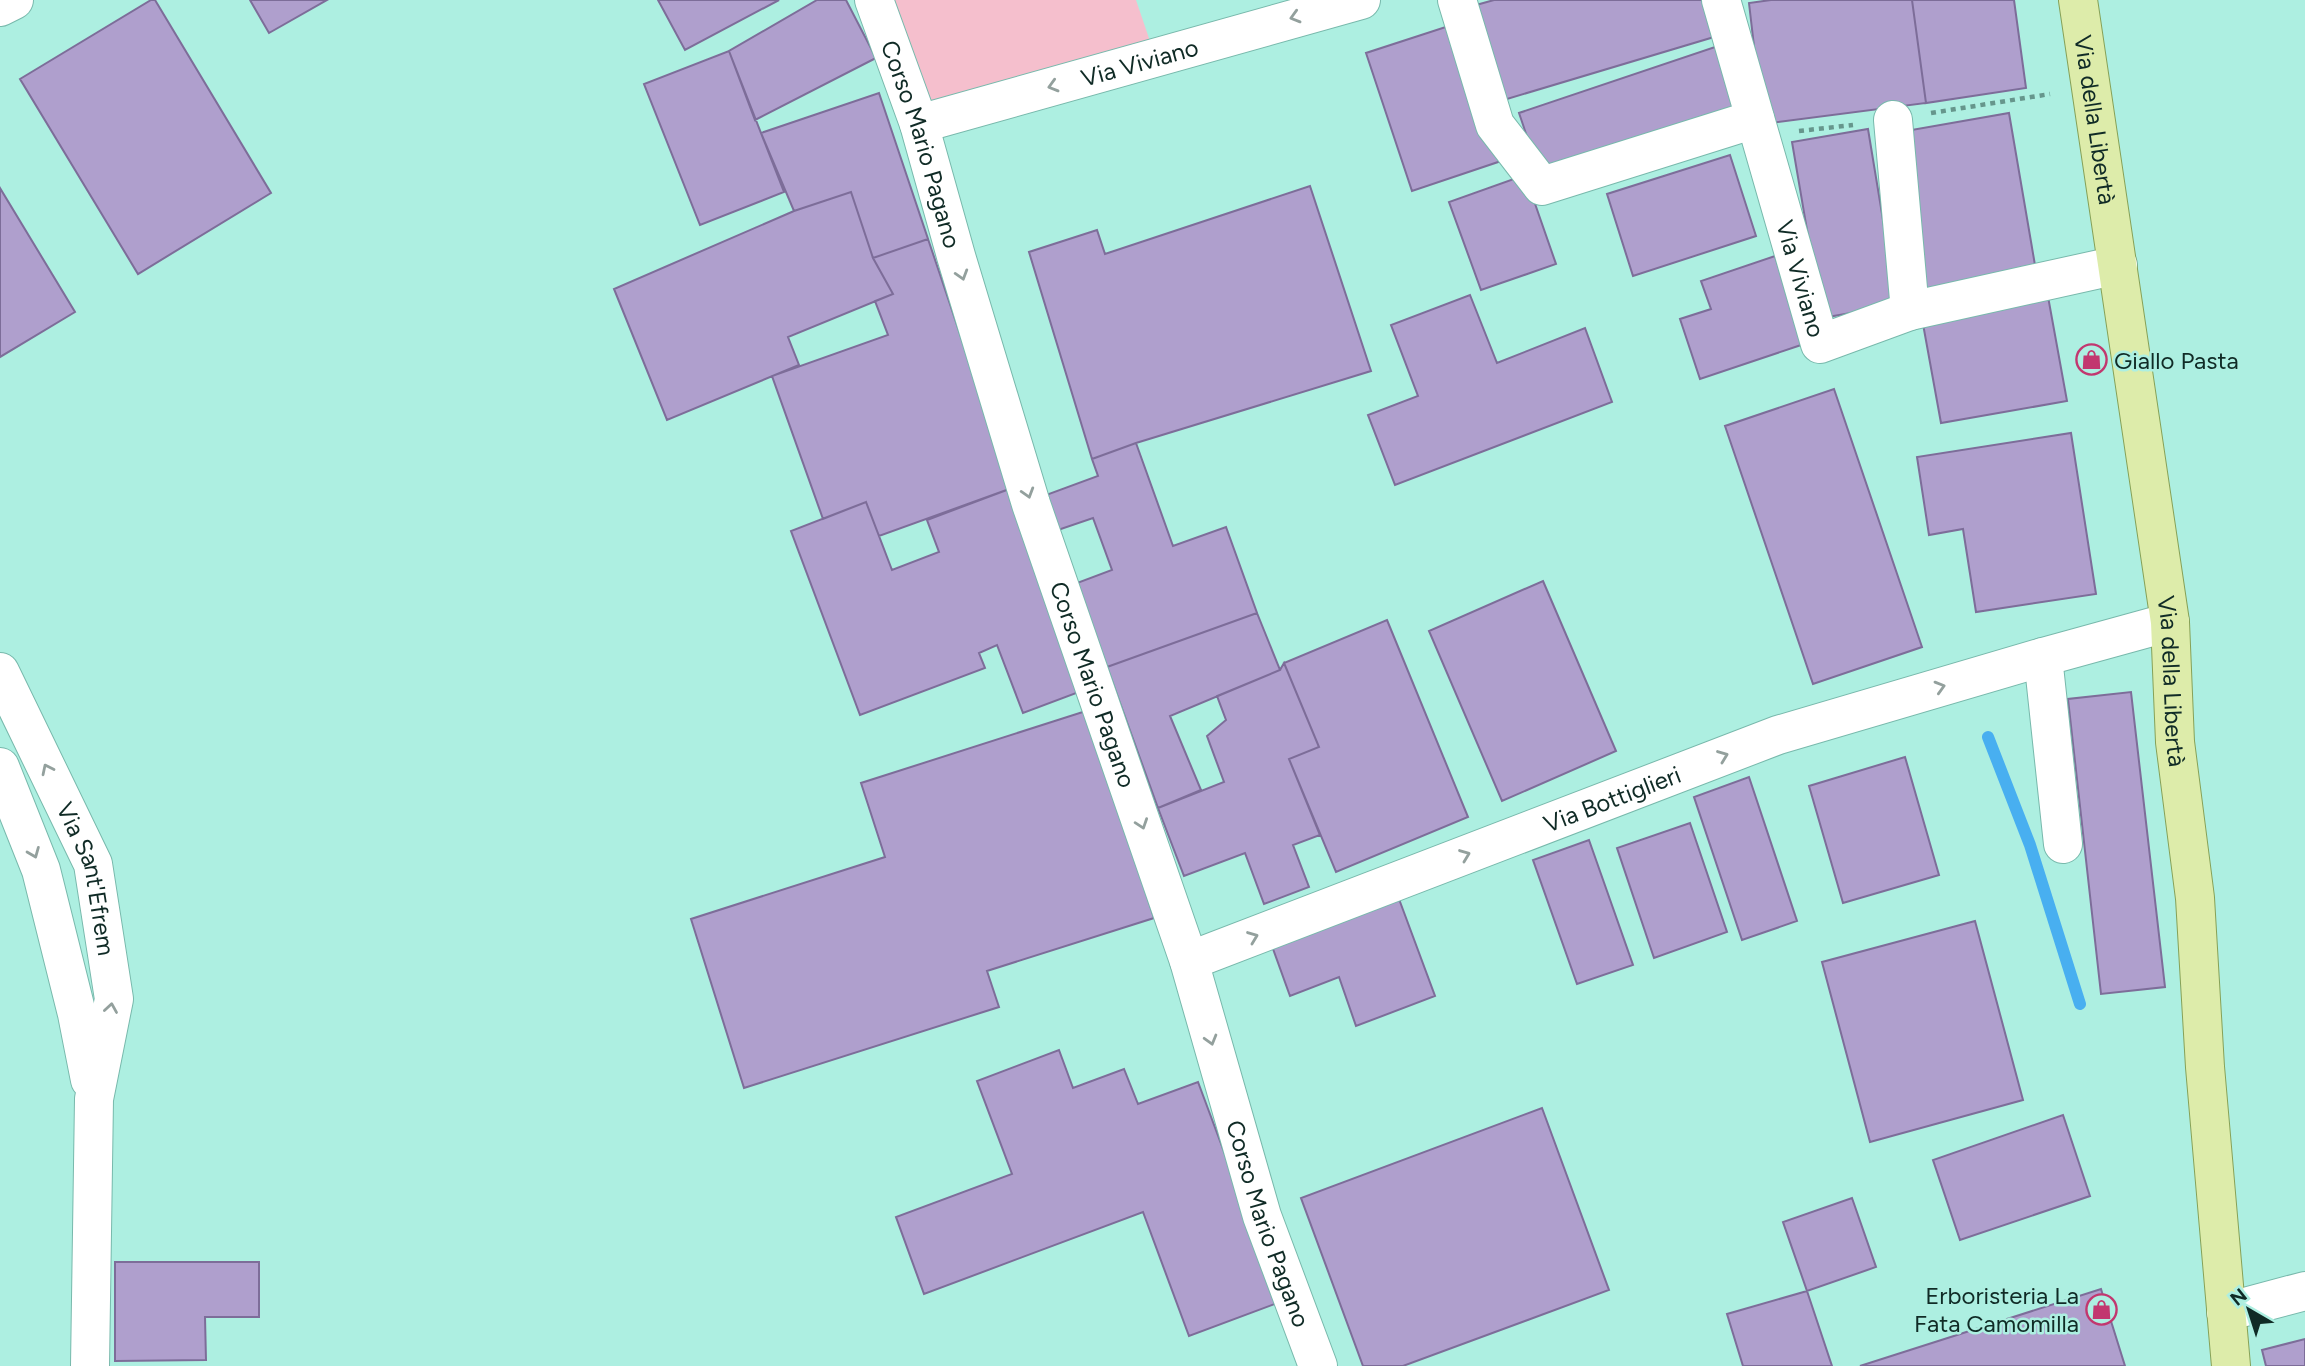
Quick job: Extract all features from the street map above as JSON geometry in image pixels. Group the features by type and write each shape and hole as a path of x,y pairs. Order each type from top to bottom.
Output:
{"main road":[{"name":"Via della Libertà","path":"2078,0 2170,622 2175,742 2195,898 2205,1067 2231,1366"}],"street":[{"path":"0,7 13,0"},
{"name":"Corso Mario Pagano","path":"874,0 919,124 1031,504 1189,961 1262,1216 1318,1366"},
{"name":"Via Viviano","path":"919,124 1361,0"},
{"path":"1457,0 1495,125 1542,186 1755,119"},
{"name":"Via Viviano","path":"1721,0 1820,344 1910,311 2118,265"},
{"path":"1893,120 1910,311"},
{"name":"Via Bottiglieri","path":"1189,961 1778,735 2170,622"},
{"path":"2043,657 2063,844"},
{"name":"Via Sant'Efrem","path":"0,672 93,864 114,999 94,1099 90,1366"},
{"name":"Via Sant'Efrem","path":"0,767 41,870 77,1014 94,1099"},
{"path":"2226,1312 2305,1291"}],"shaded area":[{"path":"874,0 1136,0 1155,56 919,124"}],"building":[{"path":"155,0 271,193 138,274 20,79"},
{"path":"250,0 327,0 269,33"},
{"path":"658,0 779,0 685,50"},
{"path":"817,0 846,0 876,58 755,120 729,51"},
{"path":"1494,0 1714,0 1724,34 1497,102 1469,7"},
{"path":"1771,0 1912,0 1926,103 1763,124 1749,3"},
{"path":"1912,0 2014,0 2026,88 1926,103"},
{"path":"1458,23 1504,160 1412,191 1366,53"},
{"path":"1718,46 1740,111 1541,178 1519,113"},
{"path":"729,51 784,192 700,225 644,84"},
{"path":"879,93 928,239 873,258 851,192 794,211 761,133"},
{"path":"2009,113 2036,271 1926,290 1900,132"},
{"path":"1868,129 1897,305 1822,318 1792,142"},
{"path":"1730,155 1756,236 1633,276 1607,194"},
{"path":"1525,175 1556,264 1481,290 1449,202"},
{"path":"1310,186 1371,371 1092,459 1029,252 1097,230 1105,254"},
{"path":"0,188 75,312 0,357"},
{"path":"851,192 873,258 893,294 788,337 799,365 667,420 614,289 794,211"},
{"path":"928,239 1012,488 879,536 866,502 823,519 772,376 888,335 875,301 893,294 873,258"},
{"path":"1775,256 1804,344 1700,379 1680,319 1711,309 1701,281"},
{"path":"2047,291 2067,401 1941,423 1921,313"},
{"path":"1470,295 1497,363 1585,328 1612,402 1395,485 1368,415 1418,396 1391,325"},
{"path":"1834,389 1922,647 1813,684 1725,426"},
{"path":"2071,433 2096,594 1976,612 1963,529 1929,535 1917,457"},
{"path":"1136,443 1173,546 1226,527 1257,613 1107,667 1077,583 1112,570 1093,518 1058,530 1046,495 1098,476 1092,459"},
{"path":"1012,488 1087,689 1023,713 997,645 979,653 985,668 860,715 791,531 866,502 892,570 939,552 927,520"},
{"path":"1543,581 1616,751 1502,801 1429,631"},
{"path":"1257,613 1280,670 1170,716 1201,790 1158,808 1107,667"},
{"path":"1387,620 1468,817 1336,872 1289,759 1319,747 1284,663"},
{"path":"1284,663 1319,747 1289,759 1320,835 1293,845 1309,887 1264,904 1245,853 1184,876 1158,808 1224,782 1207,736 1226,720 1217,696 1280,670"},
{"path":"2131,692 2165,987 2101,994 2068,699"},
{"path":"1089,710 1154,918 987,971 999,1007 744,1088 691,919 885,857 861,783"},
{"path":"1905,757 1939,875 1843,903 1809,786"},
{"path":"1749,777 1797,921 1742,940 1694,797"},
{"path":"1690,823 1727,932 1654,958 1617,848"},
{"path":"1589,840 1633,965 1577,984 1533,860"},
{"path":"1399,899 1435,996 1356,1026 1339,977 1290,996 1272,946"},
{"path":"1975,921 2023,1100 1870,1142 1822,962"},
{"path":"1059,1050 1073,1088 1124,1069 1138,1104 1198,1082 1280,1302 1189,1336 1143,1212 924,1294 896,1217 1012,1174 977,1081"},
{"path":"1542,1108 1609,1290 1403,1366 1363,1366 1301,1198"},
{"path":"2063,1115 2090,1196 1960,1240 1933,1160"},
{"path":"1852,1198 1876,1267 1807,1291 1783,1222"},
{"path":"115,1262 259,1262 259,1317 205,1317 206,1360 115,1361"},
{"path":"2101,1289 2125,1366 1860,1366"},
{"path":"1807,1291 1832,1366 1743,1366 1727,1314"},
{"path":"2305,1339 2305,1366 2266,1366 2262,1350"}],"waterway":[{"path":"1988,737 2030,845 2080,1004"}],"place":[{"name":"Giallo Pasta","path":"2091,360"},
{"name":"Erboristeria La Fata Camomilla","path":"2102,1309"}]}
